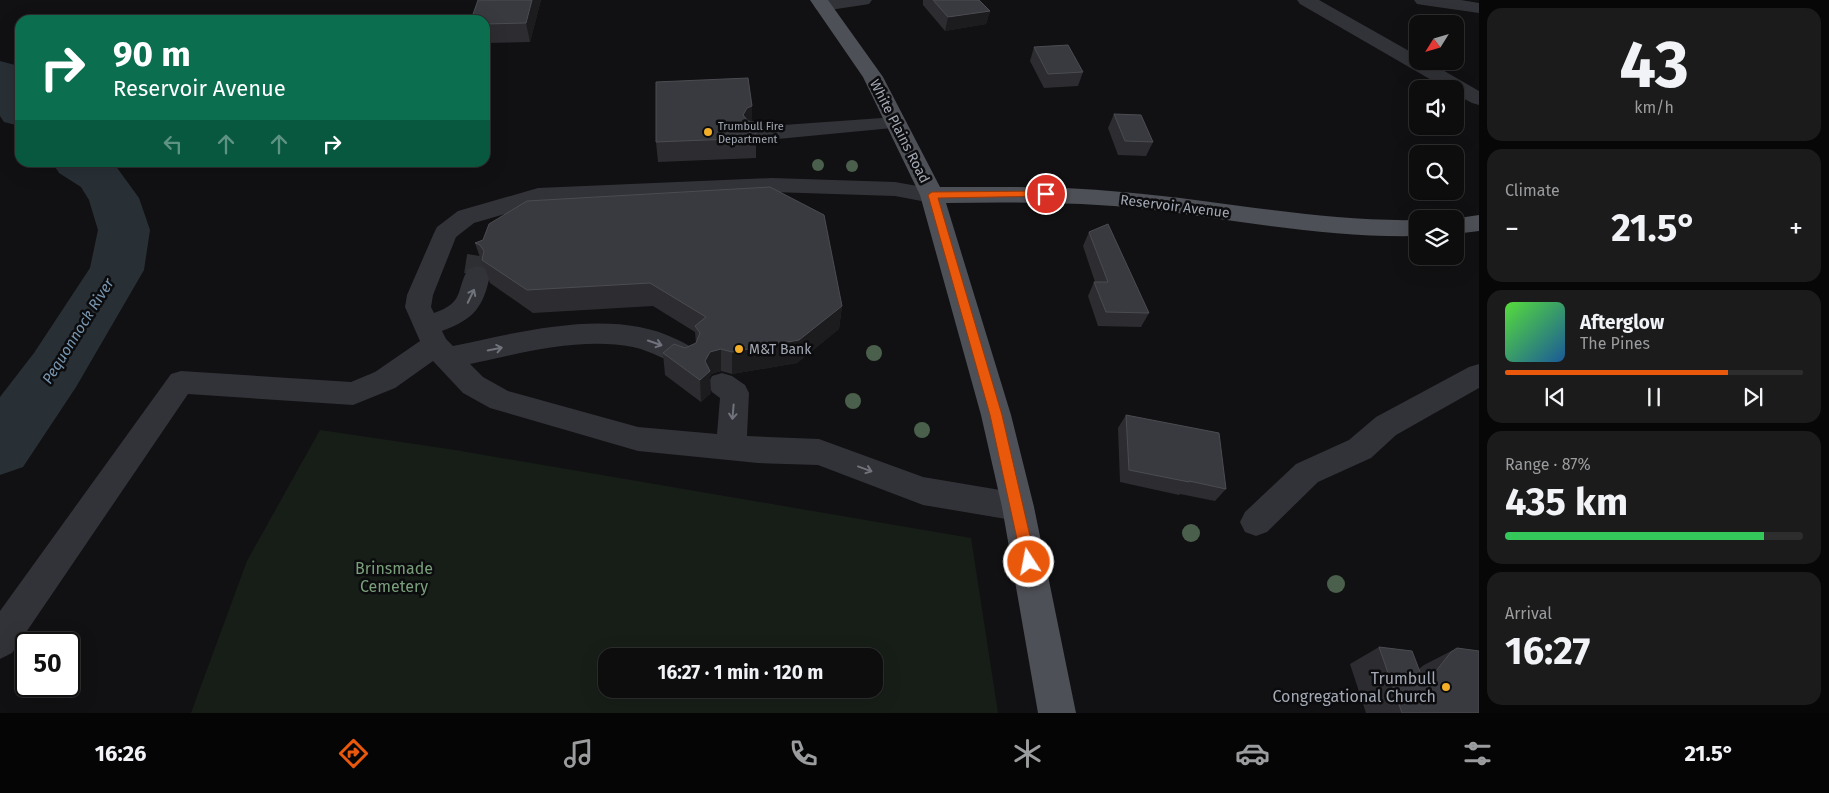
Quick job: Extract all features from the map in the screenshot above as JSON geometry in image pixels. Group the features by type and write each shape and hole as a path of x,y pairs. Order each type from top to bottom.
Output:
{"main road":[{"name":"White Plains Road","path":"822,3 865,65 932,195 996,415 1018,507 1057,713"},
{"name":"Reservoir Avenue","path":"932,195 1046,194 1102,197 1310,223 1363,228 1409,228"},
{"path":"1464,225 1479,223"}],"street":[{"path":"822,3 863,0"},
{"path":"1306,0 1479,99"},
{"path":"1423,0 1479,8"},
{"path":"756,134 896,123"},
{"path":"932,195 895,188 724,186 538,196 466,217 446,233 420,295 418,307 436,343 473,385 500,400 638,439 819,452 923,491 1018,507"},
{"path":"488,234 505,205"},
{"path":"0,641 181,382 353,394 385,380 436,343 462,314 474,292 477,275"},
{"path":"436,343 562,336 632,335 677,350 686,357"},
{"path":"1256,522 1307,472 1360,449 1386,426 1479,375"},
{"path":"722,384 735,393 730,447"}],"green space":[{"name":"Brinsmade Cemetery","path":"320,430 455,450 971,538 998,713 191,713 247,561"}],"building":[{"path":"478,0 532,0 526,23 490,24 490,15 473,15"},
{"path":"933,0 979,0 990,11 948,17"},
{"path":"1068,45 1083,72 1048,74 1034,47"},
{"path":"748,78 752,106 747,108 743,115 748,121 754,122 756,138 656,142 656,82"},
{"path":"1114,114 1141,115 1153,142 1125,141"},
{"path":"770,187 824,215 842,306 799,340 732,352 721,349 710,352 705,361 710,371 700,380 663,353 674,344 685,348 696,343 700,333 695,326 706,317 650,283 527,290 482,260 484,251 480,245 475,243 483,240 489,224 527,201"},
{"path":"1108,224 1149,313 1106,312 1094,282 1108,282 1089,232"},
{"path":"1126,415 1219,433 1226,489 1129,470"},
{"path":"1379,647 1412,651 1425,685 1451,652 1457,648 1479,651 1479,713 1402,713"}],"waterway":[{"name":"Pequonnock River","path":"0,74 8,94 15,104"},
{"name":"Pequonnock River","path":"0,447 55,370 117,270 124,230 114,198 98,176 84,167"}],"tunnel":[{"path":"477,275 480,256"}],"place":[{"name":"Trumbull Fire Department","path":"708,132"},
{"name":"M&T Bank","path":"739,349"},
{"name":"Trumbull Congregational Church","path":"1446,687"}],"route":[{"path":"1029,562 996,415 932,195 1046,194"}]}
